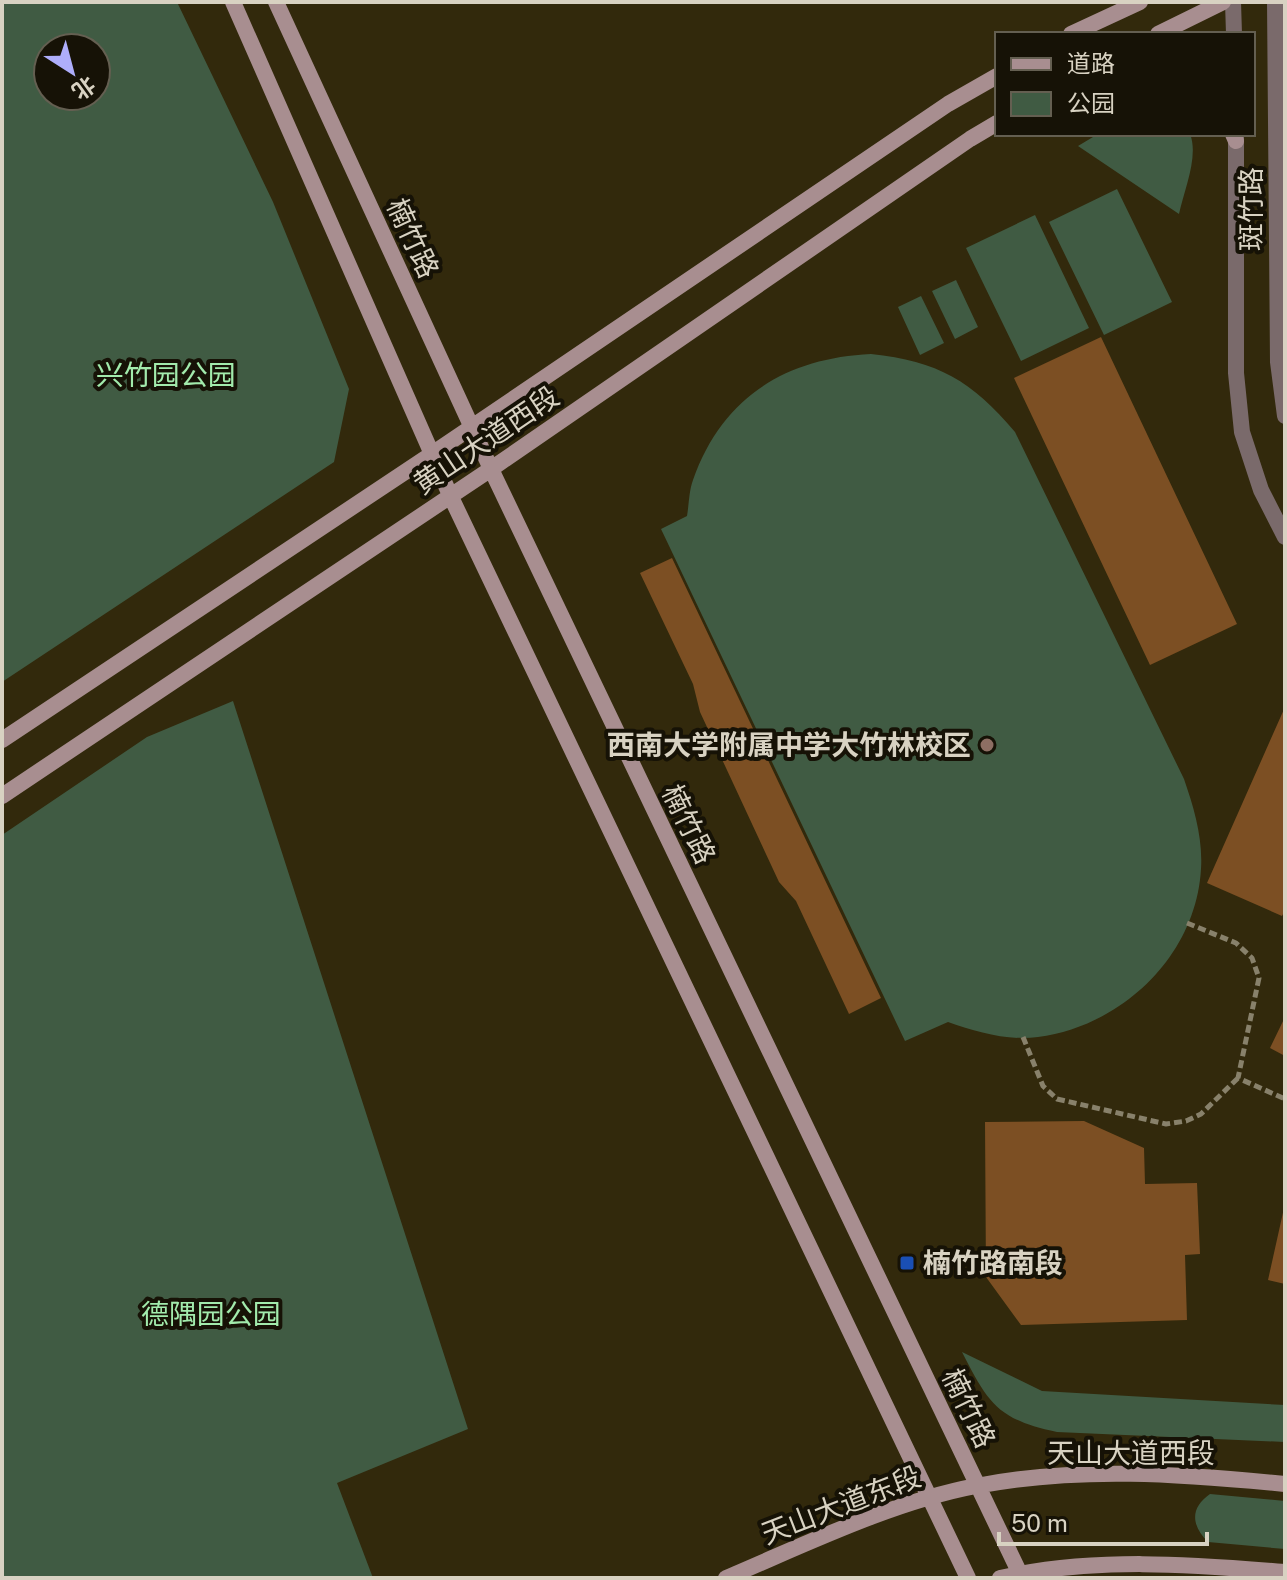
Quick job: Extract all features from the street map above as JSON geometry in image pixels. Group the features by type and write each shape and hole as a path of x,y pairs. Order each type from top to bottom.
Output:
{"main road":[{"path":"233,2 450,495 968,1578"},
{"name":"楠竹路","path":"276,2 471,427 1021,1576"},
{"path":"1075,32 1140,2"},
{"path":"1162,32 1223,2"},
{"name":"黄山大道西段","path":"2,740 432,454 948,104 995,77"},
{"name":"黄山大道西段","path":"2,796 491,469 995,124"},
{"name":"天山大道西段","path":"977,1486 1083,1474 1188,1475 1285,1484"},
{"name":"天山大道东段","path":"726,1578 833,1533 930,1498 977,1486"},
{"path":"1000,1578 1104,1564 1184,1563 1285,1572"}],"street":[{"path":"1233,2 1234,32"},
{"name":"斑竹路","path":"1275,2 1278,362 1285,416"},
{"name":"斑竹路","path":"1235,136 1236,373 1242,432 1261,490 1285,537"}],"path":[{"path":"1023,1037 1043,1086 1057,1099 1166,1124 1186,1121 1201,1114 1238,1078 1259,978 1252,958 1236,943 1187,923"},
{"path":"1238,1078 1285,1099"}],"green space":[{"name":"兴竹园公园","path":"2,2 177,2 273,202 349,389 334,462 2,682"},
{"path":"1095,136 1190,136 1192,163 1179,214 1078,146"},
{"path":"1117,189 1172,302 1104,335 1049,222"},
{"path":"1035,215 1089,328 1021,361 966,248"},
{"path":"956,280 978,327 955,339 932,291"},
{"path":"921,296 944,343 920,355 898,307"},
{"path":"871,354 916,362 952,376 984,399 1015,432 1184,779 1191,801 1199,835 1201,869 1196,901 1185,930 1149,982 1125,1002 1069,1030 1015,1038 948,1022 905,1041 661,529 687,516 692,484 705,451 721,426 761,387 811,364"},
{"name":"德隅园公园","path":"233,701 468,1429 337,1483 373,1578 2,1578 2,835 147,737"},
{"path":"962,1352 1042,1391 1285,1405 1285,1442 1057,1432 1037,1427 1021,1422 997,1407"},
{"path":"1210,1494 1285,1501 1285,1549 1208,1542 1198,1529 1195,1517 1199,1505"}],"building":[{"path":"1101,337 1237,624 1150,665 1014,378"},
{"path":"672,558 881,998 849,1014 796,901 779,882 700,712 693,684 640,573"},
{"path":"1285,707 1285,910 1282,916 1207,883"},
{"path":"1285,1017 1285,1056 1270,1048"},
{"path":"1084,1121 1144,1148 1145,1184 1197,1183 1200,1254 1185,1255 1187,1320 1021,1325 986,1277 985,1122"},
{"path":"1285,1208 1285,1284 1268,1280"}],"place":[{"name":"西南大学附属中学大竹林校区","path":"987,745"},
{"name":"楠竹路南段","path":"907,1263"}]}
